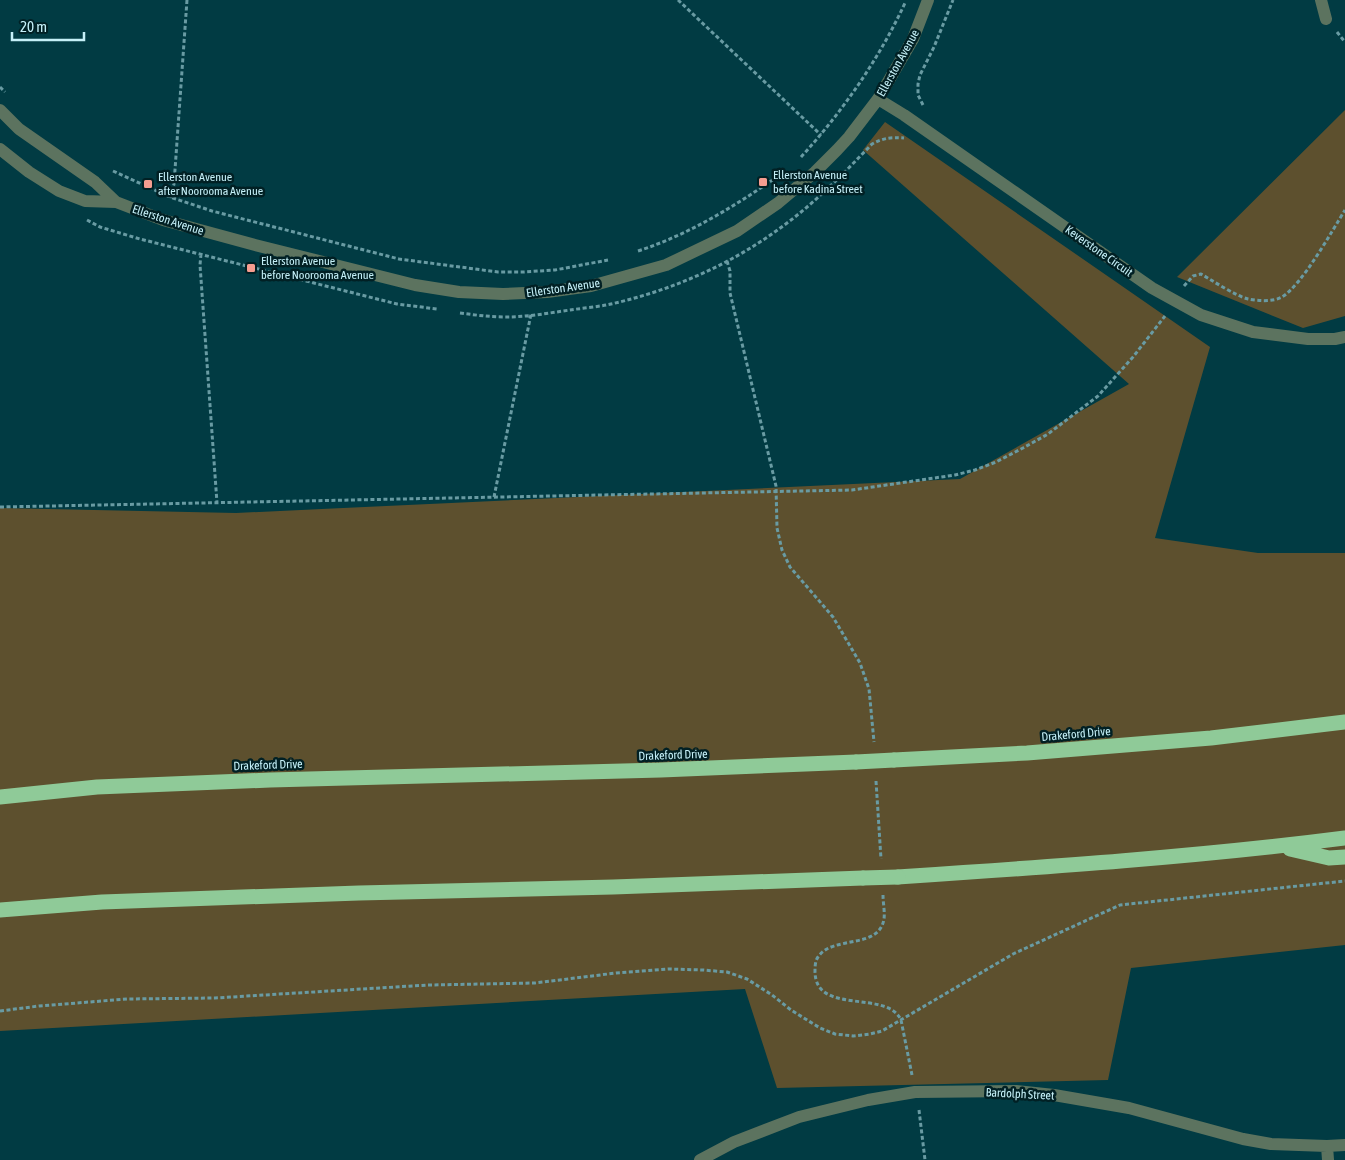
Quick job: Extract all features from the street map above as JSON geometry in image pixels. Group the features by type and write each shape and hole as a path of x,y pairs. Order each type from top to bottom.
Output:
{"highway":[{"name":"Drakeford Drive","path":"0,797 97,787 661,770 1026,753 1183,740 1345,722"},
{"path":"0,910 122,901 898,877 1073,865 1281,846 1345,838"},
{"path":"1281,846 1329,858 1345,857"}],"street":[{"name":"Ellerston Avenue","path":"0,149 29,172 59,191 85,201 116,202 163,220 415,285 459,292 503,294 547,292 591,286 666,265 737,231 778,203 815,172 849,137 878,98 913,39 928,0"},
{"path":"1322,0 1326,19"},
{"name":"Keverstone Circuit","path":"878,98 1152,288 1200,314 1253,332 1308,339 1345,337"},
{"name":"Ellerston Avenue","path":"0,110 19,129 95,182 116,202"},
{"name":"Bardolph Street","path":"700,1160 734,1142 799,1117 868,1100 915,1092 1016,1092 1054,1095 1129,1108 1243,1139 1271,1144 1345,1145"},
{"path":"1327,1146 1328,1160"}],"path":[{"path":"174,184 187,0"},
{"path":"678,0 852,164"},
{"path":"799,159 821,135 865,74 896,23 906,0"},
{"path":"918,95 920,75 953,0"},
{"path":"0,87 8,95"},
{"path":"108,168 162,194 212,211 399,259 498,272 523,272 555,270 612,259"},
{"path":"630,254 663,243 698,227 779,176"},
{"path":"0,507 852,490 955,475 996,462 1023,448 1048,434 1098,396 1134,357 1165,317 1183,287 1193,276 1201,274 1248,299 1270,300 1282,297 1304,274 1345,210"},
{"path":"201,254 200,275 217,503"},
{"path":"727,261 730,271 730,293 776,491"},
{"path":"494,497 531,315"},
{"path":"0,1011 127,999 214,998 428,985 535,983 616,973 669,969 727,972 747,979 820,1028 835,1034 853,1036 882,1031 1013,954 1120,905 1345,881"},
{"path":"902,1020 915,1092"},
{"path":"925,1107 918,1107 926,1160"}],"shaded area":[{"path":"1345,110 1345,316 1303,328 1177,277"},
{"path":"885,122 1210,347 1155,538 1258,553 1345,553 1345,945 1131,968 1108,1080 777,1088 745,989 0,1031 0,508 236,513 960,479 1129,384 863,150"}],"place":[{"name":"Ellerston Avenue before Kadina Street","path":"763,182"},
{"name":"Ellerston Avenue after Noorooma Avenue","path":"148,184"},
{"name":"Ellerston Avenue before Noorooma Avenue","path":"251,268"}]}
